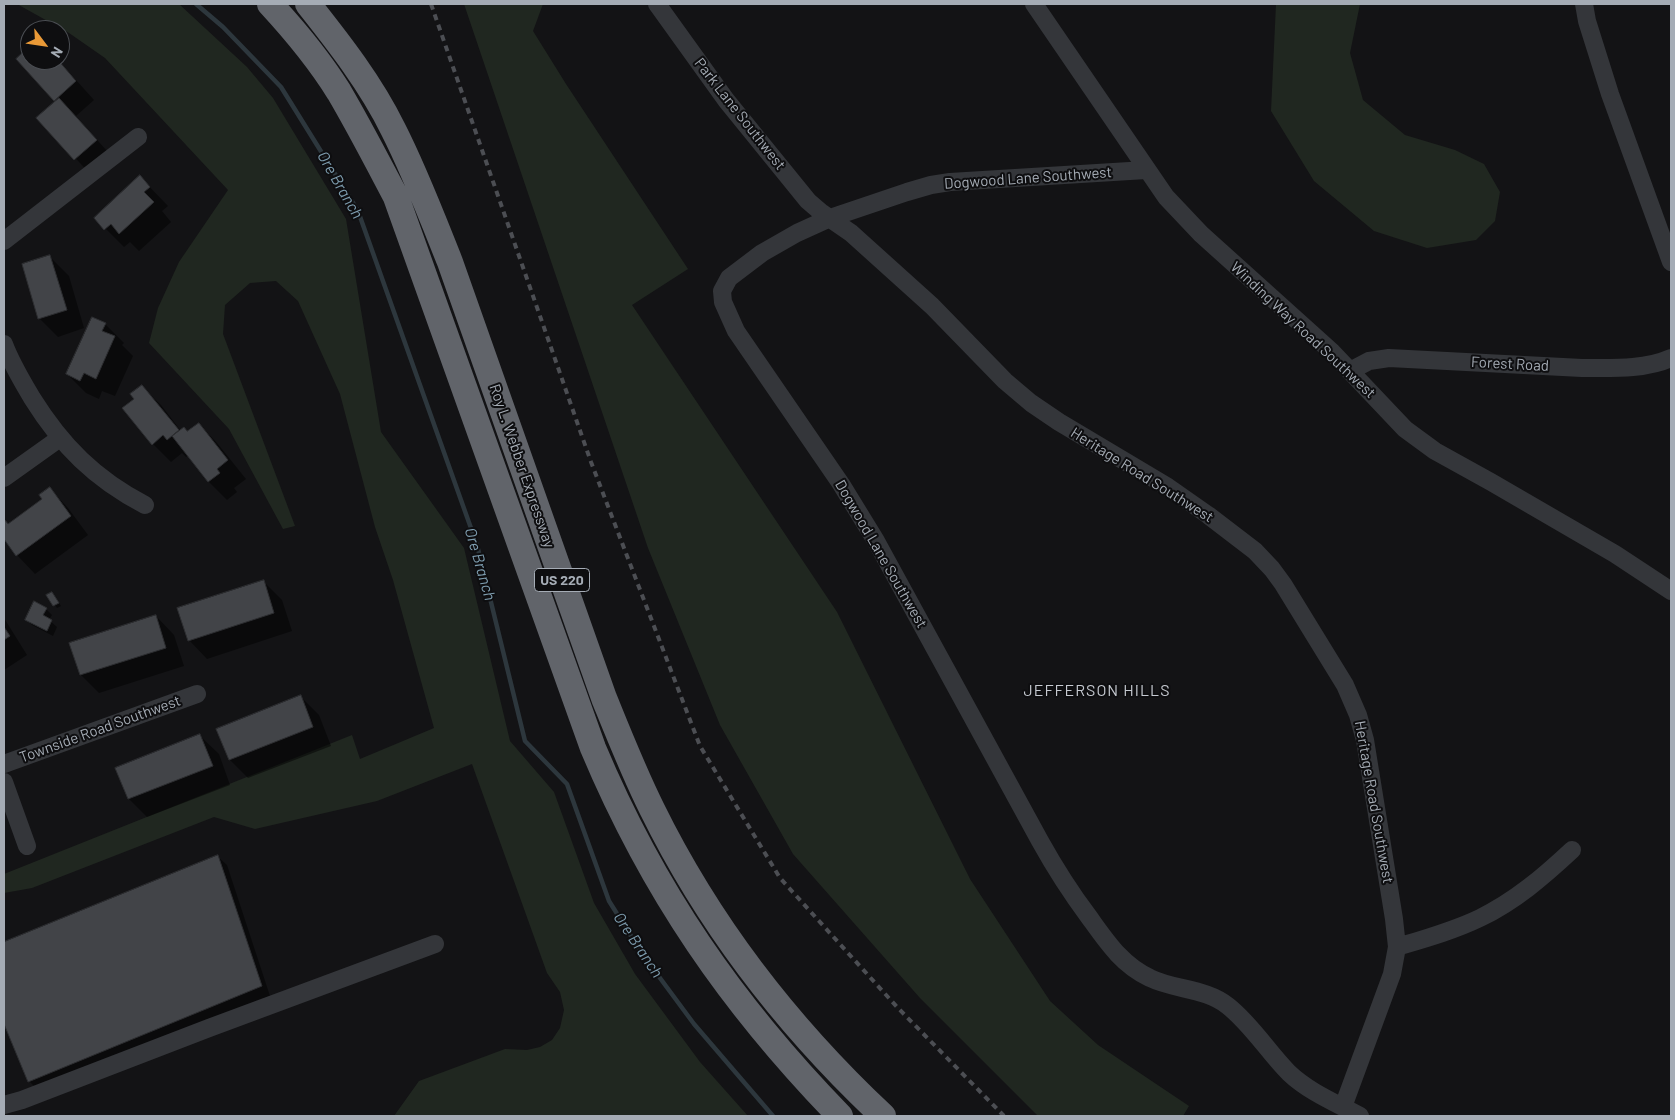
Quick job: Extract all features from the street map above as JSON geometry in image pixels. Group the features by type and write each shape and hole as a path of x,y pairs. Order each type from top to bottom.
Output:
{"highway":[{"name":"Roy L. Webber Expressway","path":"270,4 314,57 338,91 396,197 593,748 638,846 671,904 729,988 802,1077 840,1116"},
{"name":"Roy L. Webber Expressway","path":"308,4 342,47 393,128 423,194 450,262 604,698 626,754 652,809 684,870 743,960 782,1011 809,1042 883,1116"}],"street":[{"name":"Park Lane Southwest","path":"657,4 726,100 808,201 830,218"},
{"name":"Winding Way Road Southwest","path":"1034,4 1166,198 1201,234 1350,371 1405,429 1423,444 1615,554 1671,591"},
{"path":"1584,4 1610,94 1671,262"},
{"path":"4,241 138,137"},
{"name":"Dogwood Lane Southwest","path":"1146,170 950,182 930,185 907,192 830,218 797,233 762,253 729,278 722,291 723,302 736,331 841,484 876,540 1040,841 1063,880 1113,951 1127,964 1148,977 1212,997 1226,1004 1262,1040 1289,1072 1306,1087 1360,1116"},
{"name":"Heritage Road Southwest","path":"830,218 851,232 932,306 1005,381 1031,403 1208,514 1256,551 1272,569 1345,685 1366,740 1397,947 1392,974 1343,1107"},
{"path":"4,344 23,383 43,416 60,438 76,456 101,478 145,505"},
{"name":"Forest Road","path":"1350,371 1369,361 1388,358 1582,368 1646,365 1671,358"},
{"path":"4,478 60,438"},
{"name":"Townside Road Southwest","path":"4,764 197,694"},
{"path":"4,782 27,846"},
{"path":"1397,947 1437,935 1494,910 1530,887 1572,850"},
{"path":"4,1105 22,1100 435,944"}],"shaded area":[{"path":"17,4 179,4 247,67 273,98 346,219 381,432 464,548 510,741 554,792 594,903 635,974 700,1062 748,1116 394,1116 419,1081 505,1049 527,1050 540,1047 552,1040 560,1028 564,1010 560,992 547,973 472,764 377,801 255,829 214,817 32,888 4,893 4,874 352,735 360,759 434,728 393,580 375,527 340,394 298,301 276,281 250,283 225,305 223,334 295,526 283,529 229,429 149,343 158,308 179,262 228,190 105,58 70,34 70,20 46,20"},
{"path":"464,4 543,4 533,31 688,269 632,305 837,612 970,879 1050,1001 1098,1045 1189,1106 1183,1116 1038,1116 920,998 793,854 720,725 648,548"},
{"path":"1276,4 1360,4 1350,53 1363,100 1405,135 1455,150 1484,164 1500,192 1495,221 1476,240 1427,248 1374,231 1314,181 1271,111"}],"building":[{"path":"20,55 20,63 16,59"},
{"path":"26,70 67,70 76,81 54,101"},
{"path":"59,98 97,140 74,160 36,118"},
{"path":"140,175 150,187 144,192 154,202 119,234 111,224 104,230 94,218"},
{"path":"50,255 67,310 38,319 22,264"},
{"path":"92,317 106,323 102,331 115,336 96,379 84,373 80,381 66,374"},
{"path":"142,385 179,430 167,440 163,435 152,445 122,408 134,399 130,394"},
{"path":"199,423 228,460 217,469 220,473 208,482 172,436 184,427 187,431"},
{"path":"50,487 71,516 16,556 4,539 4,521 8,524 42,499 39,495"},
{"path":"264,580 274,613 188,641 177,608"},
{"path":"52,592 59,603 53,606 46,595"},
{"path":"34,601 47,608 43,615 52,620 47,631 25,620"},
{"path":"156,615 166,648 80,675 69,643"},
{"path":"4,627 10,636 4,640"},
{"path":"301,695 313,727 229,760 216,729"},
{"path":"200,734 213,766 128,799 115,768"},
{"path":"218,855 262,986 28,1082 4,1024 4,942"}],"waterway":[{"name":"Ore Branch","path":"196,4 223,27 281,87 358,211 477,545 525,741 567,784 609,901 643,955 694,1024 773,1116"}],"railway":[{"path":"431,4 591,462 700,746 780,878 897,1007 1004,1116"}],"district":[{"name":"JEFFERSON HILLS","path":"1097,691"}]}
